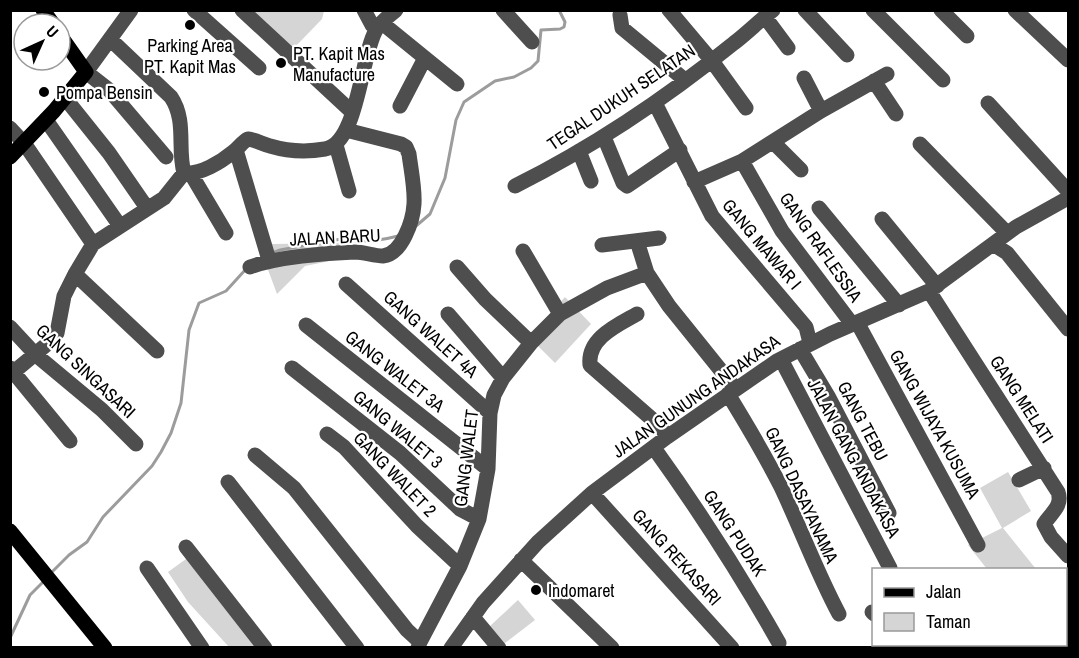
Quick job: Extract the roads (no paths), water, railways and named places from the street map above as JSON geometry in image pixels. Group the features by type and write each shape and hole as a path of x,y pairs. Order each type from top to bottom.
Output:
{"main road":[{"path":"10,157 46,120 86,72 72,52"},
{"path":"10,531 105,648"}],"street":[{"path":"194,10 259,68"},
{"path":"242,10 352,112"},
{"path":"364,10 372,25 379,26 457,84"},
{"path":"69,441 12,371 36,355 57,333 64,296 93,244 164,198 187,174 211,166 236,150 248,139 270,147 296,150 327,149 336,145 346,130 367,56 379,26 396,10"},
{"path":"503,10 532,42"},
{"path":"669,10 712,61 746,108"},
{"path":"805,10 847,56"},
{"path":"873,10 943,80"},
{"path":"941,10 967,36"},
{"path":"1015,10 1068,60"},
{"path":"131,11 86,72 109,90 166,157"},
{"path":"768,13 788,48"},
{"name":"TEGAL DUKUH SELATAN","path":"515,186 604,137 628,119 683,88 768,13"},
{"path":"620,15 622,28 683,88"},
{"path":"111,40 175,103 180,121 187,174 226,233"},
{"path":"400,106 425,58"},
{"path":"804,78 821,111"},
{"path":"694,182 742,161 821,111 881,78 896,114"},
{"path":"65,98 109,153 147,208"},
{"path":"988,102 1068,197"},
{"name":"GANG MAWAR I","path":"655,103 712,216 806,327 805,346"},
{"path":"46,120 120,226"},
{"path":"10,128 24,143 93,244"},
{"name":"JALAN BARU","path":"250,267 269,261 356,252 383,256 392,253 402,243 414,210 409,154 406,147 346,130"},
{"path":"604,137 623,183 627,186 680,150"},
{"path":"773,142 801,170"},
{"path":"920,144 1007,233"},
{"path":"336,145 349,191"},
{"path":"236,150 269,261"},
{"path":"579,151 591,181"},
{"name":"GANG RAFLESSIA","path":"742,161 782,231 854,323"},
{"name":"JALAN GUNUNG ANDAKASA","path":"451,648 483,603 521,560 592,492 667,437 732,391 805,346 933,289 1007,233 1068,197"},
{"path":"819,208 898,305"},
{"name":"GANG MELATI","path":"882,219 933,289 1044,468 1060,499 1059,505 1044,527 1068,556"},
{"path":"602,245 658,238"},
{"name":"GANG DASAYANAMA","path":"637,241 647,273 732,391 782,489 812,560 839,614"},
{"path":"993,244 1007,253 1068,329"},
{"path":"523,251 560,314"},
{"path":"457,267 485,299 531,343"},
{"name":"GANG WALET","path":"419,645 460,566 478,519 488,469 490,413 494,395 503,378 531,343 560,314 607,288 647,273"},
{"path":"75,274 157,351"},
{"name":"GANG WALET 4A","path":"346,284 490,413"},
{"path":"448,314 503,378"},
{"path":"637,314 601,336 589,358 590,365 661,427 667,437"},
{"name":"GANG WIJAYA KUSUMA","path":"854,323 978,545"},
{"name":"GANG WALET 3A","path":"306,325 488,469"},
{"name":"GANG SINGASARI","path":"10,327 36,355 102,410 136,444"},
{"name":"GANG TEBU","path":"805,346 828,396 889,513"},
{"name":"JALAN GANG ANDAKASA","path":"780,363 890,568"},
{"name":"GANG WALET 3","path":"292,368 400,453 460,509 478,519"},
{"name":"GANG WALET 2","path":"327,434 344,447 417,526 460,566"},
{"name":"GANG PUDAK","path":"654,448 704,518 746,585 778,643"},
{"path":"255,455 294,488 419,645"},
{"path":"1019,480 1044,468"},
{"path":"228,483 357,648"},
{"name":"GANG REKASARI","path":"592,492 732,648"},
{"path":"186,547 265,648"},
{"path":"521,560 612,648"},
{"path":"147,568 202,648"},
{"path":"473,617 499,648"}],"waterway":[{"path":"416,226 430,214 445,178 456,120 464,102 495,81 514,77 531,68 538,61 541,30 564,27 565,22 559,10"},
{"path":"272,253 341,239 370,241 398,236"},
{"path":"50,574 69,555 87,542 103,517 152,466 161,452 171,433 181,403 189,330 199,303 226,291 246,269"},
{"path":"10,638 30,595 44,581"}],"place":[{"name":"Parking Area PT. Kapit Mas","path":"190,25"},
{"name":"PT. Kapit Mas Manufacture","path":"281,63"},
{"name":"Pompa Bensin","path":"44,92"},
{"name":"Indomaret","path":"536,590"}]}
